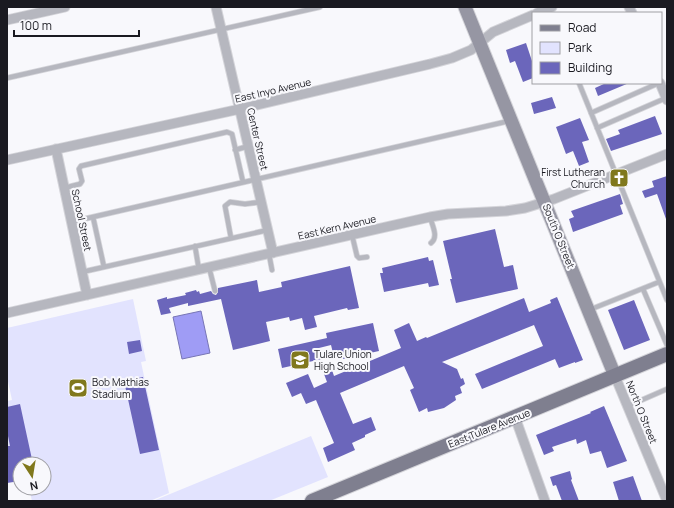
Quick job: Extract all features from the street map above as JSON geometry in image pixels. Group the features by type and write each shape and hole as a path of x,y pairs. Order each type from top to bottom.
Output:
{"main road":[{"name":"South O Street","path":"465,7 615,376"},
{"name":"East Tulare Avenue","path":"312,501 667,354"}],"street":[{"path":"7,20 66,7"},
{"name":"Center Street","path":"216,7 262,202 271,254"},
{"path":"540,12 550,9"},
{"name":"East Inyo Avenue","path":"7,160 240,109 452,58 471,50 493,32 532,15"},
{"path":"660,84 667,99"},
{"name":"School Street","path":"56,149 87,295"},
{"name":"East Kern Avenue","path":"7,313 430,217 448,214 506,211 525,208 545,203 667,154"},
{"name":"North O Street","path":"615,376 667,501"},
{"path":"515,417 545,501"}],"lane":[{"path":"7,78 320,7"},
{"path":"579,84 615,175 667,300"},
{"path":"591,113 658,84"},
{"path":"597,128 667,99"},
{"path":"71,222 511,121"},
{"path":"64,188 80,184 82,181 79,169 81,166 227,132 232,134 243,182"},
{"path":"235,150 249,146"},
{"path":"231,238 225,206 230,202 245,204 262,202"},
{"path":"93,217 104,267"},
{"path":"430,217 435,237 431,243"},
{"path":"82,272 268,230"},
{"path":"352,234 357,256 359,258 367,257"},
{"path":"195,246 199,270"},
{"path":"271,254 272,270"},
{"path":"209,267 215,291"},
{"path":"589,310 659,282"},
{"path":"643,289 667,345"},
{"path":"628,406 667,389"}],"green space":[{"name":"Bob Mathias Stadium","path":"133,299 146,361 141,362 169,493 150,501 32,501 31,496 52,496 52,456 12,456 12,463 7,441 7,401 12,400 7,377 7,328"},
{"path":"311,436 328,477 269,501 153,501"}],"shaded area":[{"path":"201,311 210,353 182,359 173,317"}],"building":[{"path":"526,43 532,61 532,78 523,82 515,61 510,63 506,50"},
{"path":"604,84 627,84 598,96 595,88"},
{"path":"552,97 556,108 534,114 531,103"},
{"path":"655,116 662,134 611,151 606,139 620,134 618,130"},
{"path":"580,118 589,140 582,142 589,162 579,166 573,151 566,154 556,127"},
{"path":"667,176 666,219 657,194 645,198 642,191 654,187 652,181"},
{"path":"620,194 623,204 620,205 623,214 573,232 569,219 574,217 571,211"},
{"path":"495,229 504,267 513,265 518,289 456,303 443,241"},
{"path":"428,257 429,261 433,260 439,285 429,287 428,283 384,292 380,273 383,273 382,268"},
{"path":"350,266 359,308 348,310 347,308 314,316 317,327 305,330 302,318 290,321 289,317 266,322 270,341 233,350 221,299 188,306 188,303 169,308 171,313 161,315 157,300 167,297 167,299 186,295 185,293 196,290 197,292 199,291 200,294 211,291 216,295 218,288 257,280 259,292 282,287 281,282"},
{"path":"557,297 583,360 559,368 555,359 482,389 475,374 543,346 534,325 442,362 457,369 465,384 460,387 462,393 455,396 456,400 444,408 428,412 427,408 419,412 410,390 414,388 404,366 340,393 353,424 371,417 376,430 352,443 355,450 328,462 323,448 334,443 316,400 306,404 301,393 292,397 286,383 308,374 314,388 327,382 324,374 332,370 334,376 401,348 394,330 409,323 417,341 524,298 529,312 551,303 550,300"},
{"path":"634,300 650,340 624,350 608,310"},
{"path":"373,323 379,351 343,359 342,355 334,357 331,345 319,348 322,359 282,368 278,349 327,338 326,333"},
{"path":"140,340 142,351 129,354 127,342"},
{"path":"143,377 159,450 140,454 124,381"},
{"path":"20,404 31,456 12,456 12,482 7,483 7,446 10,446 7,431 7,407"},
{"path":"604,406 627,461 607,468 601,451 590,454 586,440 577,444 576,439 552,447 554,451 544,455 536,435 591,413 590,412"},
{"path":"570,471 571,480 579,501 562,501 556,485 553,486 550,477"},
{"path":"633,476 642,501 619,501 613,482"}],"place":[{"name":"First Lutheran Church","path":"619,178"},
{"name":"Tulare Union High School","path":"300,360"},
{"name":"Bob Mathias Stadium","path":"78,388"}]}
